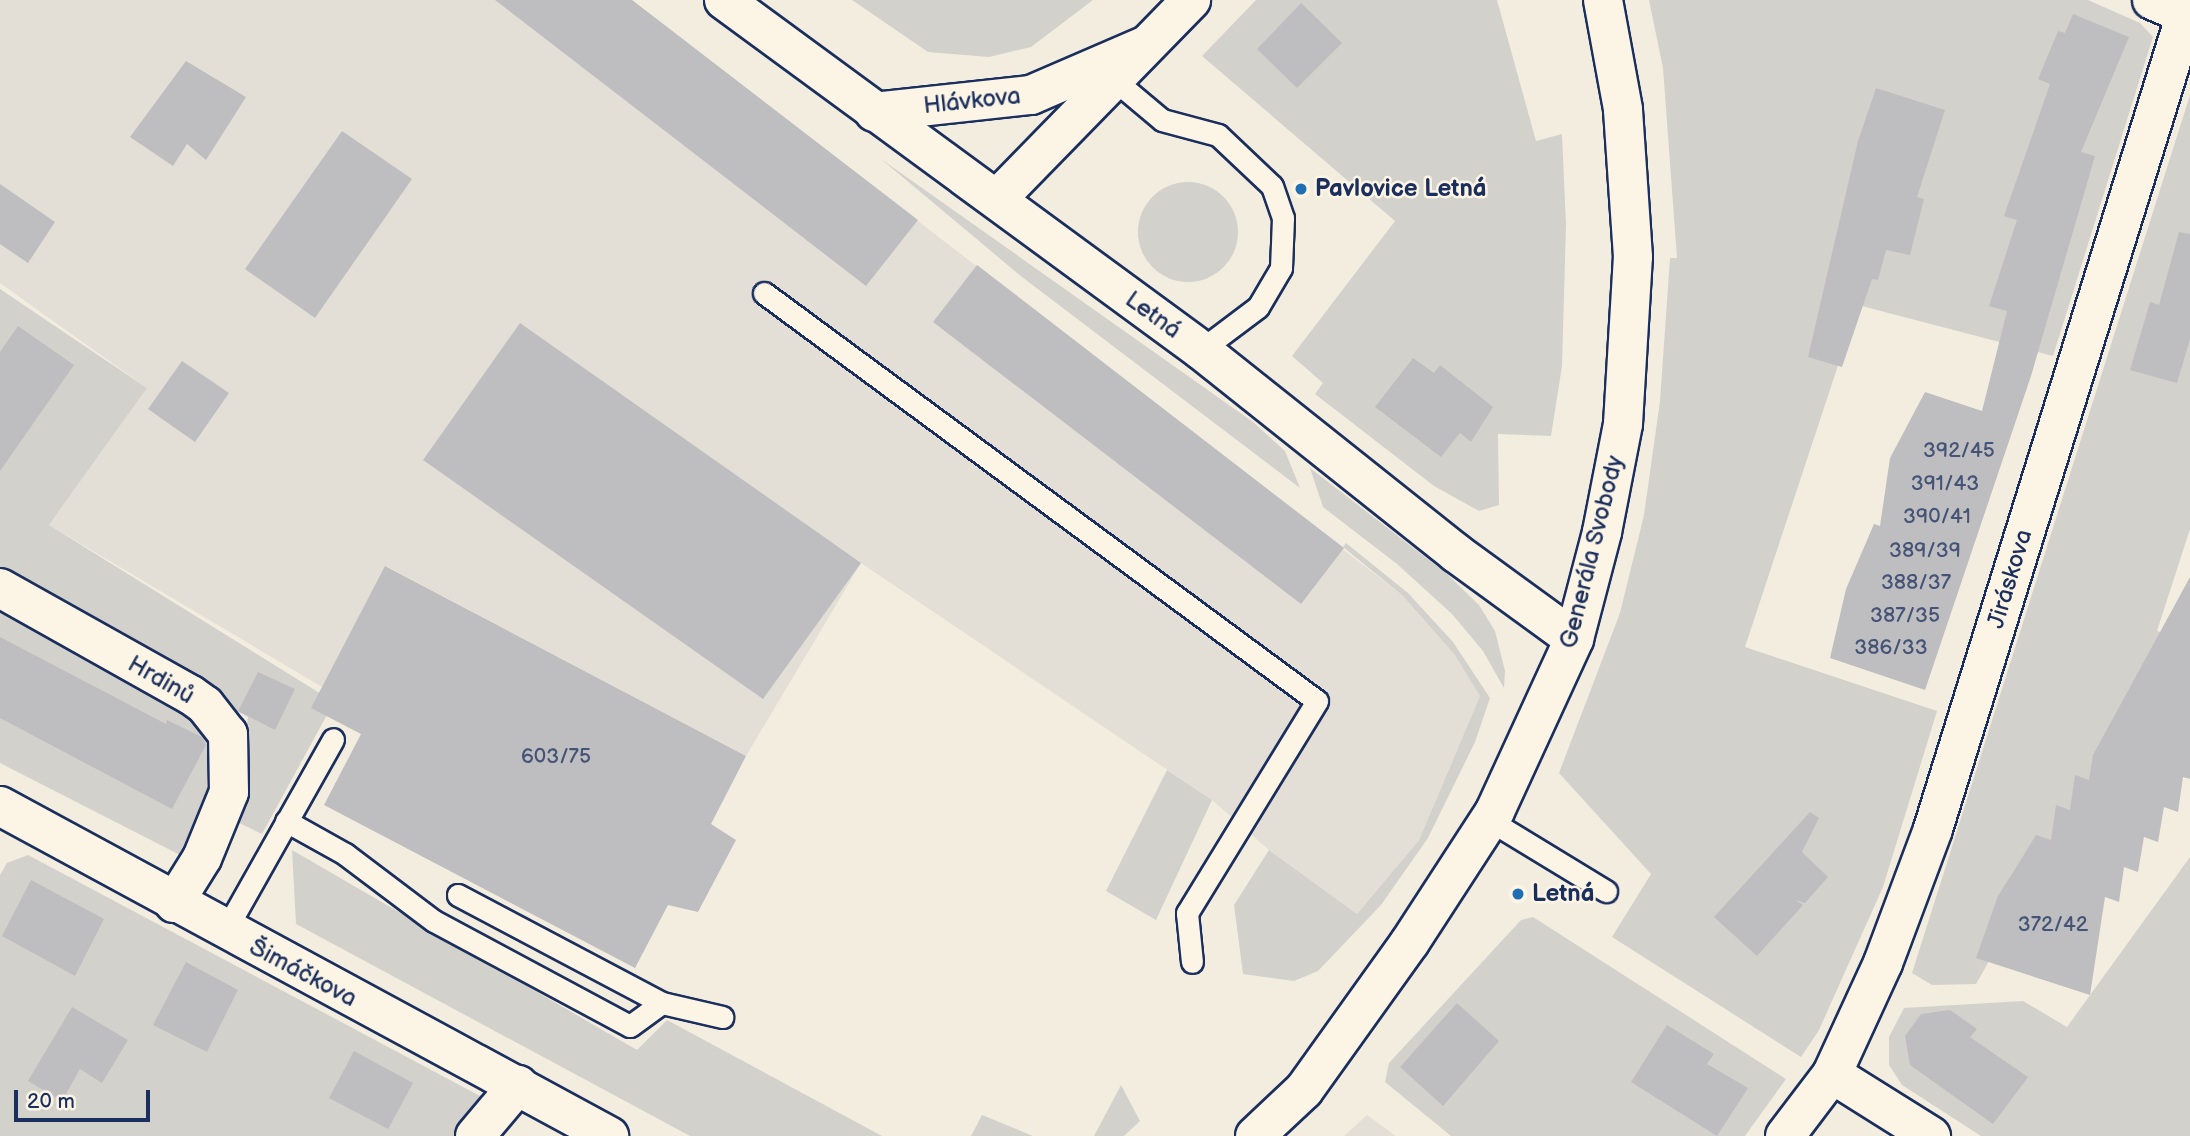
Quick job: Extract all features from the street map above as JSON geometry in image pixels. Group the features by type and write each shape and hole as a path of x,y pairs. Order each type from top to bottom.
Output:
{"street":[{"name":"Letná","path":"724,0 1201,350 1456,553 1574,639"},
{"name":"Hlávkova","path":"997,199 1112,78 1191,0"},
{"name":"Generála Svobody","path":"1255,1136 1304,1090 1410,942 1489,820 1574,639 1602,532 1623,424 1633,257 1623,109 1603,0"},
{"name":"Jiráskova","path":"1785,1136 1832,1074 1883,963 1933,829 2180,8"},
{"name":"Hlávkova","path":"874,112 1031,94 1144,46"},
{"name":"Hrdinů","path":"0,588 191,695 205,705 228,734 229,792 202,858 174,903"},
{"name":"Šimáčkova","path":"4,817 174,903 609,1136"},
{"path":"1832,1074 1931,1136"},
{"path":"475,1136 518,1085"}],"lane":[{"path":"1112,78 1162,120 1218,135 1272,186 1283,218 1281,268 1258,307 1201,350"},
{"path":"764,293 1317,701 1187,913 1192,962"},
{"path":"225,931 333,739"},
{"path":"1489,820 1606,891"},
{"path":"286,821 345,854 434,921 630,1026 662,1003"},
{"path":"458,895 662,1003 722,1017"}],"shaded area":[{"path":"0,0 632,0 1402,595 1454,654 1480,696 1419,840 1357,914 1269,850 1212,800 861,563 746,756 386,566 322,687 49,525 147,388 0,283"},
{"path":"852,0 1093,0 1031,47 989,57 928,52"},
{"path":"1256,0 1497,0 1536,141 1562,134 1566,225 1562,366 1551,436 1498,434 1499,505 1479,511 1434,486 1315,394 1323,383 1292,356 1395,221 1202,56"},
{"path":"1649,0 2088,0 2140,23 2153,37 2053,356 1858,305 1745,647 1937,711 1883,887 1819,1030 1801,1057 1612,937 1651,874 1559,773 1620,613 1644,515 1660,401 1670,258 1677,258 1663,68"},
{"path":"2190,95 2190,529 2157,631 2190,642 2127,719 1976,984 1932,985 1912,973"},
{"path":"881,159 1253,422 1285,451 1300,488 1022,277"},
{"path":"1188,182 1207,186 1224,196 1234,213 1238,232 1234,251 1224,268 1207,278 1188,282 1169,278 1152,268 1142,251 1138,232 1142,213 1152,196 1169,186"},
{"path":"0,289 147,388 49,525 334,702 262,834 233,820 248,717 0,577"},
{"path":"1310,468 1447,574 1479,605 1495,631 1505,671 1504,688 1483,651 1452,614 1397,564 1323,507"},
{"path":"1346,543 1408,593 1453,642 1490,698 1475,742 1428,838 1381,905 1318,971 1294,981 1243,974 1234,905 1269,850 1357,914 1419,840 1480,696 1454,654 1402,595 1343,547"},
{"path":"0,608 195,709 220,753 184,857 0,763"},
{"path":"1167,770 1212,800 1156,920 1106,891"},
{"path":"292,850 637,1050 667,1020 882,1136 690,1136 296,924"},
{"path":"28,855 480,1096 467,1124 458,1136 0,1136 0,875 7,863"},
{"path":"2190,857 2190,1136 1981,1136 1902,1085 1889,1065 1889,1037 1904,1008 2023,1001 2067,1027"},
{"path":"1533,917 1786,1079 1745,1136 1451,1136 1385,1082 1389,1063 1521,920"},
{"path":"1121,1085 1140,1121 1124,1136 1094,1136"},
{"path":"982,1115 1033,1136 971,1136"},
{"path":"1367,1115 1396,1136 1344,1136"}],"building":[{"path":"495,0 632,0 918,220 866,286"},
{"path":"1301,3 1342,43 1297,88 1257,49"},
{"path":"2073,14 2129,37 2081,152 2095,156 2031,376 1925,690 1830,658 1846,589 1874,524 1880,526 1890,458 1925,392 1982,411 2007,311 1989,306 2017,220 2004,216 2050,84 2038,79 2058,31 2065,33"},
{"path":"186,61 246,97 206,160 187,144 173,166 130,137"},
{"path":"1876,88 1945,110 1917,197 1924,199 1910,255 1886,250 1878,280 1872,279 1842,367 1808,357 1858,141"},
{"path":"342,131 412,179 315,318 245,269"},
{"path":"0,184 55,222 28,263 0,244"},
{"path":"2179,232 2190,234 2190,339 2177,383 2130,370 2150,302 2159,305"},
{"path":"977,265 1344,548 1301,604 933,322"},
{"path":"520,323 861,563 763,699 423,460"},
{"path":"18,326 74,365 0,471 0,352"},
{"path":"1413,358 1434,373 1440,365 1493,407 1471,442 1460,433 1441,457 1375,407"},
{"path":"182,361 229,393 195,442 148,409"},
{"path":"385,566 746,756 711,824 736,840 698,912 668,905 635,968 324,805 361,734 311,708"},
{"path":"2190,577 2190,779 2183,777 2178,812 2164,807 2158,842 2144,837 2138,872 2124,867 2119,902 2105,897 2090,995 1976,958 1998,896 2036,835 2051,840 2056,805 2070,810 2075,775 2089,780 2093,755"},
{"path":"0,637 166,724 167,720 202,737 206,745 172,809 0,718"},
{"path":"258,672 295,689 275,730 238,711"},
{"path":"1810,812 1819,818 1802,852 1828,877 1805,903 1796,900 1803,905 1757,956 1714,917"},
{"path":"31,880 104,919 75,976 2,936"},
{"path":"186,962 238,990 207,1052 153,1025"},
{"path":"1457,1003 1499,1041 1443,1106 1400,1067"},
{"path":"72,1007 128,1040 102,1083 80,1069 62,1101 28,1081"},
{"path":"1950,1010 1977,1029 1970,1037 2028,1077 1993,1124 1910,1065 1905,1036 1921,1014"},
{"path":"1667,1025 1714,1054 1707,1064 1748,1088 1717,1136 1631,1082"},
{"path":"354,1051 413,1083 388,1129 329,1098"}],"place":[{"name":"Pavlovice Letná","path":"1301,189"},
{"name":"Letná","path":"1518,894"}]}
